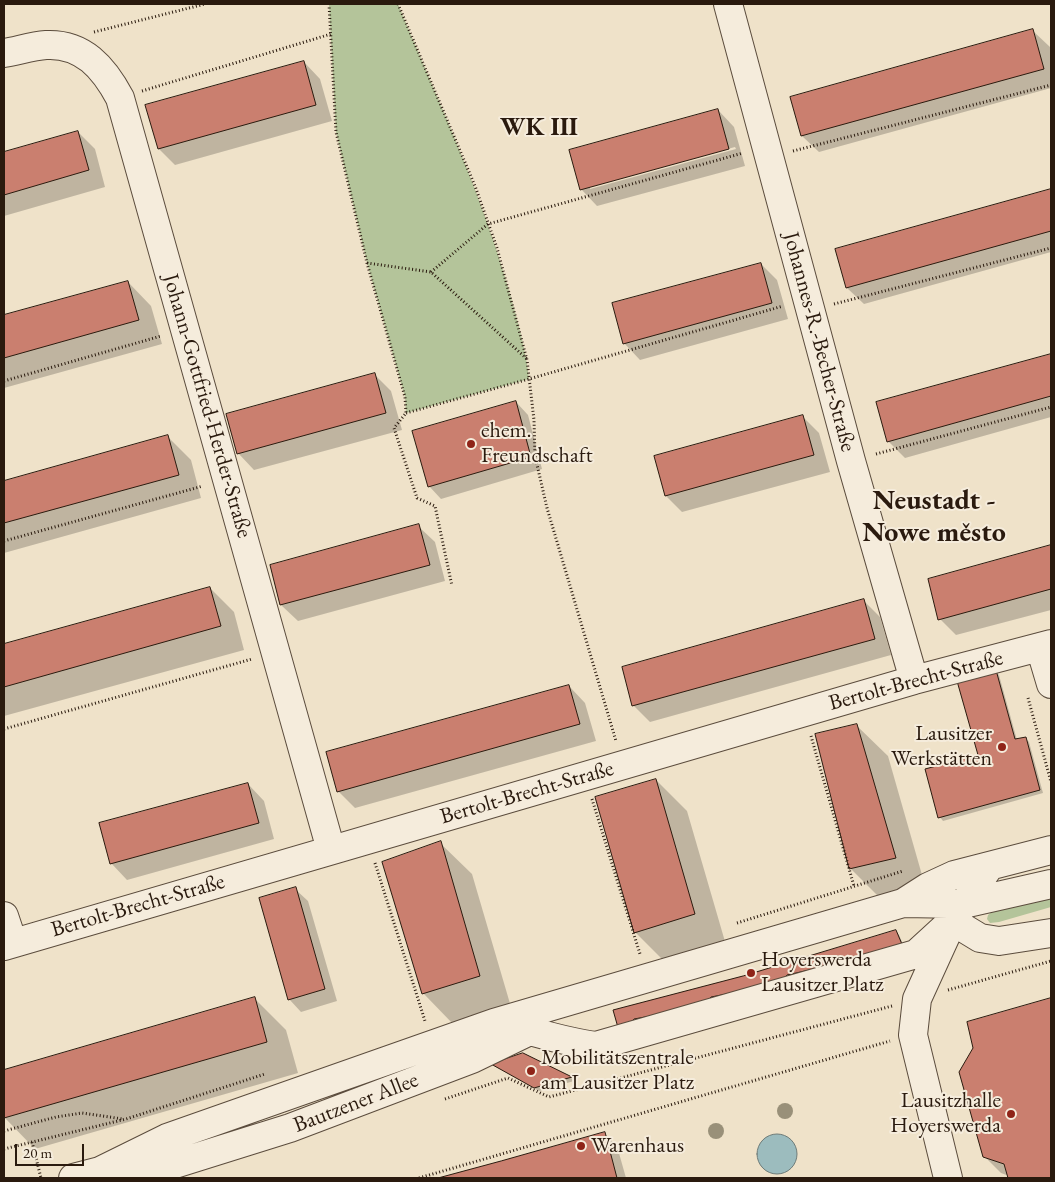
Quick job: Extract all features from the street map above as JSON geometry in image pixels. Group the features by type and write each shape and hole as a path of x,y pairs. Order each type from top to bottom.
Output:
{"street":[{"name":"Johannes-R.-Becher-Straße","path":"728,4 851,461 914,680"},
{"name":"Johann-Gottfried-Herder-Straße","path":"4,53 46,45 79,51 98,64 120,98 331,850"},
{"name":"Bertolt-Brecht-Straße","path":"8,944 914,680 1045,645"},
{"path":"1039,687 1045,645"},
{"name":"Bautzener Allee","path":"101,1174 166,1138 494,1023 903,903 928,887 954,875 1051,850"},
{"path":"948,1178 913,1035 917,998 957,913 989,867"},
{"name":"Bautzener Allee","path":"903,903 957,913 1051,884"},
{"path":"957,913 966,932 980,938 999,941 1051,933"},
{"path":"494,1023 532,1031 570,1043 596,1046 614,1042 916,954 957,913"},
{"path":"4,916 8,944"},
{"name":"Bautzener Allee","path":"73,1178 175,1164 290,1128 472,1059 532,1031 598,992"}],"path":[{"path":"93,33 205,4"},
{"path":"329,4 335,125 367,264 405,398 406,413"},
{"path":"398,4 475,186 500,258 527,360 534,420 535,456 545,499 622,765"},
{"path":"120,98 331,34"},
{"path":"431,272 488,224 768,152 1051,85"},
{"path":"452,586 435,506 417,498 394,428 406,413 809,305 1051,248"},
{"path":"367,264 431,272 527,360"},
{"path":"4,381 185,330"},
{"path":"851,461 1051,407"},
{"path":"4,541 228,480"},
{"path":"4,729 276,653"},
{"path":"1039,687 1051,782"},
{"path":"804,712 854,886"},
{"path":"584,776 640,954"},
{"path":"368,840 426,1022"},
{"path":"444,1099 508,1078 549,1097 1051,961"},
{"path":"419,1178 894,1040"},
{"path":"4,1130 56,1117 82,1113 126,1119 4,1149"},
{"path":"32,1142 41,1178"}],"green space":[{"path":"329,4 398,4 473,184 499,257 524,347 529,379 406,413 405,397 367,263 336,132"},
{"path":"1051,894 1051,907 999,922 990,923 987,919 988,915 994,910"}],"water":[{"path":"781,1134 788,1137 794,1143 797,1154 796,1162 788,1171 781,1174 773,1174 766,1171 758,1162 757,1150 760,1143 769,1135"}],"building":[{"path":"1033,29 1044,69 801,136 790,97"},
{"path":"304,61 316,105 158,149 145,105"},
{"path":"718,109 729,149 580,190 569,150"},
{"path":"78,131 89,170 4,195 4,152"},
{"path":"1051,189 1051,231 846,288 835,249"},
{"path":"761,263 772,303 623,344 612,303"},
{"path":"128,281 139,320 4,358 4,315"},
{"path":"1051,354 1051,396 887,442 876,402"},
{"path":"375,373 386,413 237,454 226,414"},
{"name":"ehem. Freundschaft","path":"516,401 531,457 428,487 412,431"},
{"path":"803,415 814,455 665,496 654,456"},
{"path":"168,435 179,475 4,523 4,481"},
{"path":"419,524 430,565 280,605 270,565"},
{"path":"1051,545 1051,589 938,620 928,579"},
{"path":"210,587 221,626 4,687 4,644"},
{"path":"864,599 875,639 632,706 622,667"},
{"name":"Lausitzer Werkstätten","path":"996,670 1015,739 1026,737 1040,790 938,818 925,769 978,755 957,681"},
{"path":"569,685 580,724 337,792 326,752"},
{"path":"857,724 896,858 849,869 815,734"},
{"path":"656,779 695,914 634,933 595,797"},
{"path":"248,783 259,823 110,864 99,823"},
{"path":"441,841 480,976 422,994 382,862"},
{"path":"296,887 325,989 288,1000 259,898"},
{"path":"896,930 904,949 787,975 779,984 711,997 701,1007 634,1019 625,1029 619,1031 613,1010 743,976"},
{"path":"255,997 267,1042 4,1118 4,1070"},
{"name":"Lausitzhalle Hoyerswerda","path":"1051,998 1051,1178 1008,1178 1004,1164 983,1157 959,1072 973,1048 967,1022"},
{"name":"Mobilitätszentrale am Lausitzer Platz","path":"523,1053 572,1077 534,1088 491,1064"},
{"name":"Warenhaus","path":"605,1132 617,1178 438,1178 501,1161"}],"place":[{"name":"ehem. Freundschaft","path":"471,444"},
{"name":"Lausitzer Werkstätten","path":"1002,747"},
{"name":"Hoyerswerda Lausitzer Platz","path":"751,973"},
{"name":"Mobilitätszentrale am Lausitzer Platz","path":"531,1071"},
{"name":"Lausitzhalle Hoyerswerda","path":"1011,1114"},
{"name":"Warenhaus","path":"581,1146"}],"district":[{"name":"WK III","path":"539,128"},
{"name":"Neustadt - Nowe město","path":"934,517"}]}
